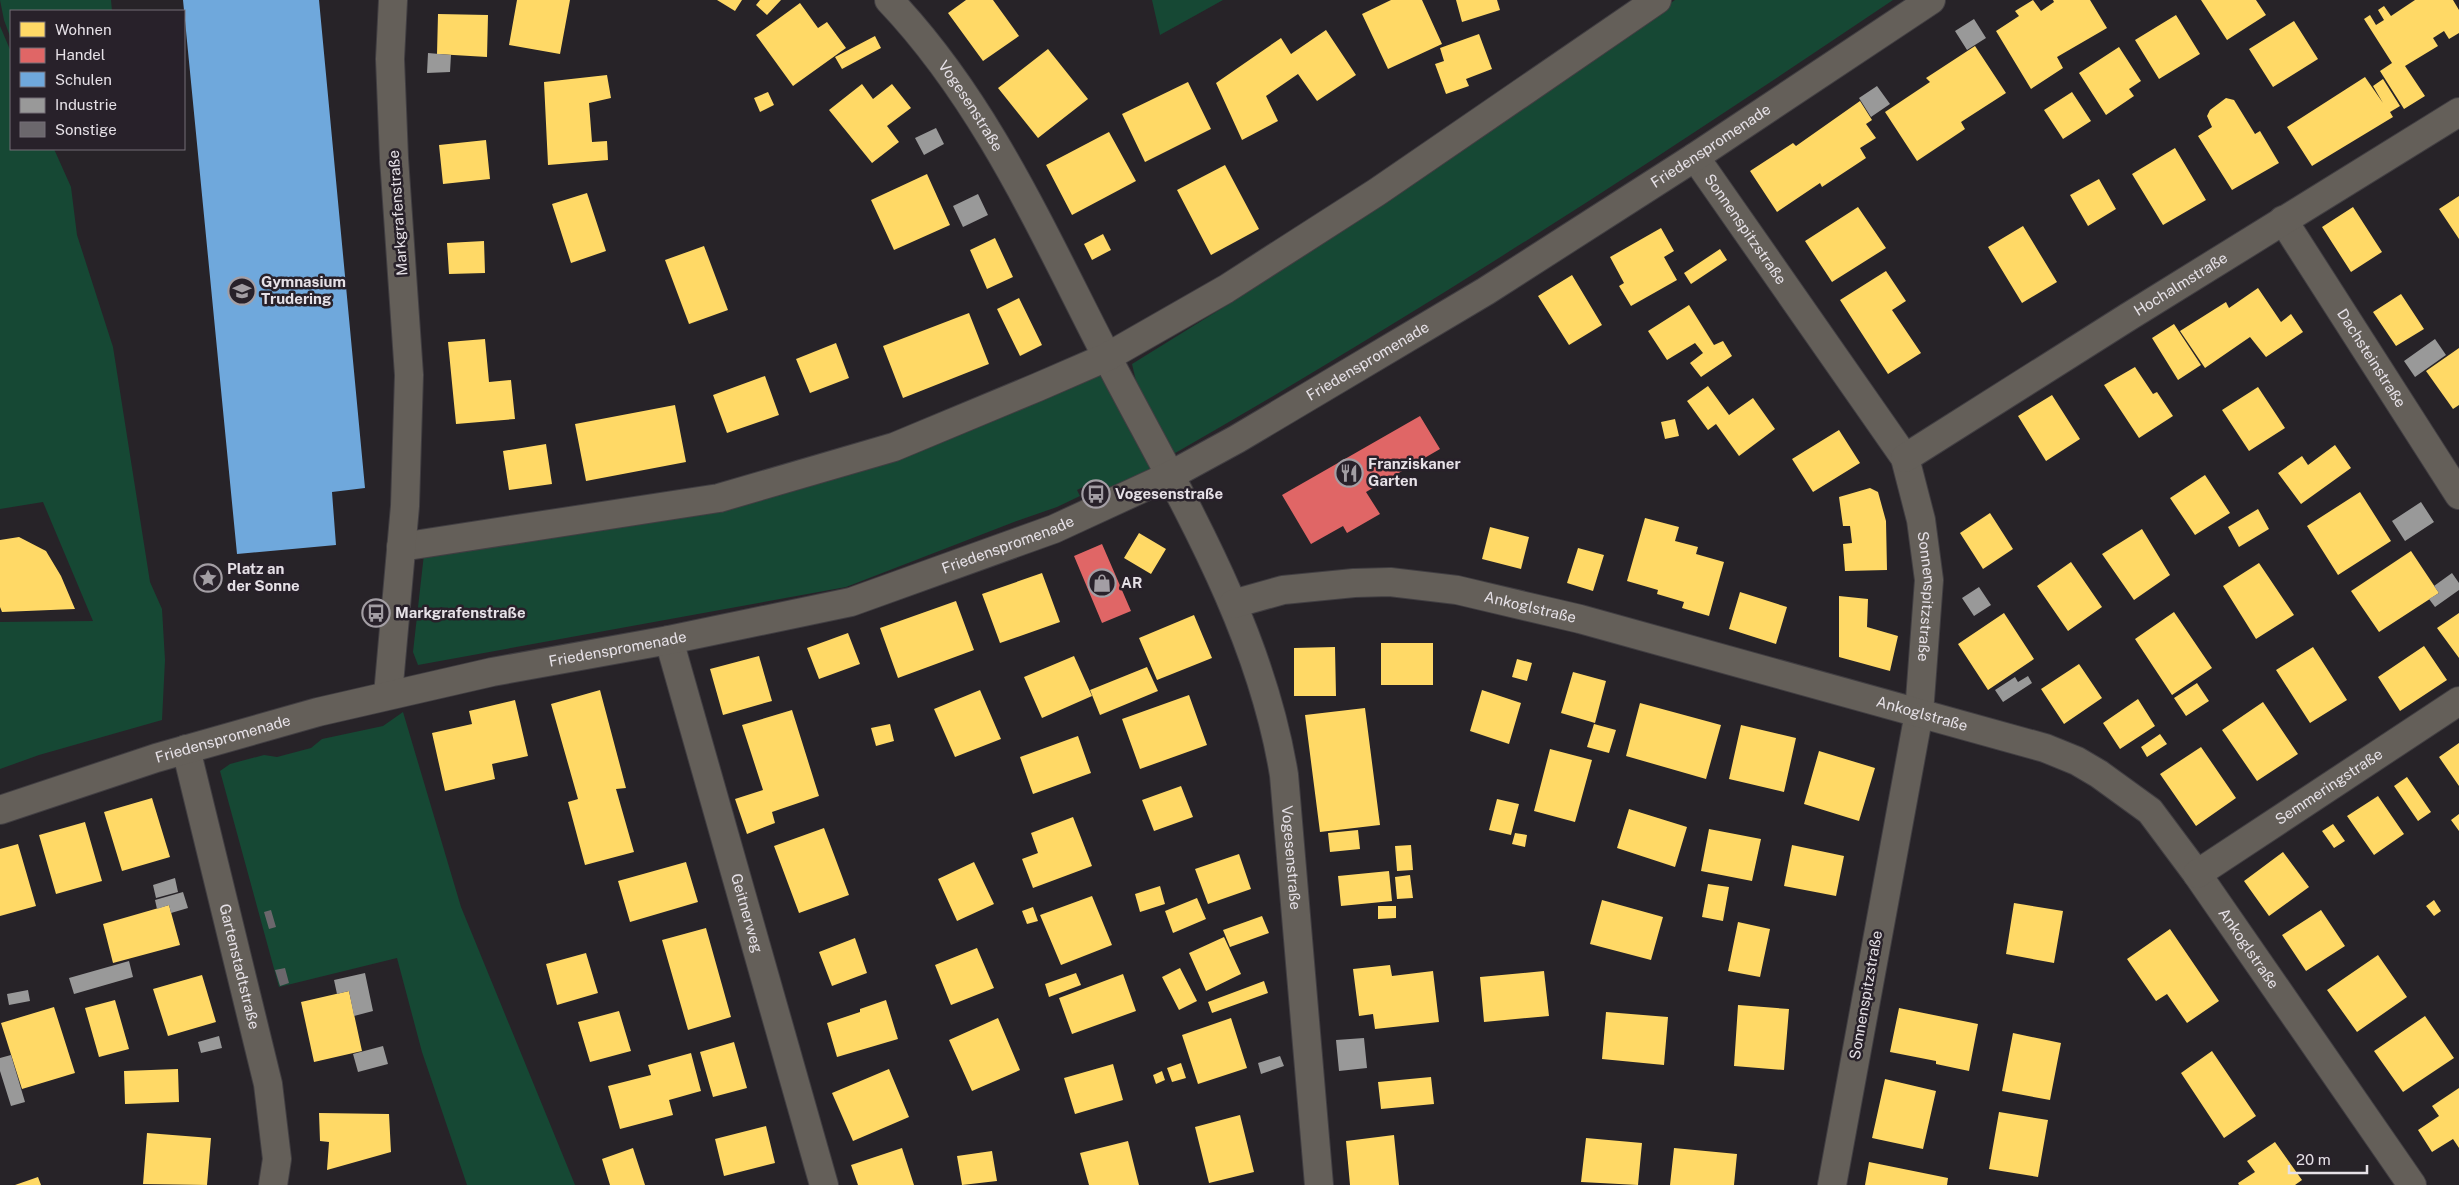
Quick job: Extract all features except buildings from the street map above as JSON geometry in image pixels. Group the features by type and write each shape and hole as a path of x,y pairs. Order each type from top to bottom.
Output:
{"street":[{"name":"Markgrafenstraße","path":"388,695 405,506 409,375 394,158 390,59 393,0"},
{"name":"Vogesenstraße","path":"888,0 918,31 970,101 1018,179 1107,357 1171,475 1233,604 1257,667 1277,730 1284,775 1319,1185"},
{"path":"401,547 719,498 894,447 1107,357 1226,289 1377,192 1657,0"},
{"name":"Friedenspromenade","path":"0,810 77,783 285,720 492,672 669,640 850,602 1046,532 1171,475 1237,439 1486,290 1695,156 1931,0"},
{"name":"Hochalmstraße","path":"1905,458 2459,112"},
{"name":"Sonnenspitzstraße","path":"1695,156 1905,458 1921,520 1929,580 1919,713 1832,1185"},
{"name":"Dachsteinstraße","path":"2284,220 2459,495"},
{"name":"Ankoglstraße","path":"1233,604 1283,590 1354,583 1390,582 1457,590 1588,621 2045,748 2077,761 2099,774 2150,811 2197,874 2412,1185"},
{"name":"Geitnerweg","path":"669,640 824,1185"},
{"name":"Semmeringstraße","path":"2197,874 2459,701"},
{"name":"Gartenstadtstraße","path":"186,749 268,1084 277,1158 274,1185"}],"green space":[{"path":"0,0 111,0 112,10 10,10 10,36"},
{"path":"1152,0 1223,0 1160,35"},
{"path":"1675,0 1893,0 1536,235 1354,348 1170,456 1139,394 1132,364 1232,302"},
{"path":"0,26 10,50 10,150 54,150 71,187 77,235 113,347 150,582 162,609 165,660 162,720 39,755 0,769 0,622 93,621 43,502 0,509"},
{"path":"1101,375 1152,469 1110,488 1107,484 1099,488 1095,481 1077,490 1080,496 1057,507 846,587 418,665 413,652 424,554 721,509"},
{"path":"403,712 461,907 575,1185 467,1185 422,1052 397,958 279,987 220,771 230,764 264,755 277,757 311,748 322,739 383,726"}],"place":[{"name":"Gymnasium Trudering","path":"242,291"},
{"name":"Franziskaner Garten","path":"1349,473"},
{"name":"Vogesenstraße","path":"1096,494"},
{"name":"Platz an der Sonne","path":"208,578"},
{"name":"AR","path":"1102,583"},
{"name":"Markgrafenstraße","path":"376,613"}]}
